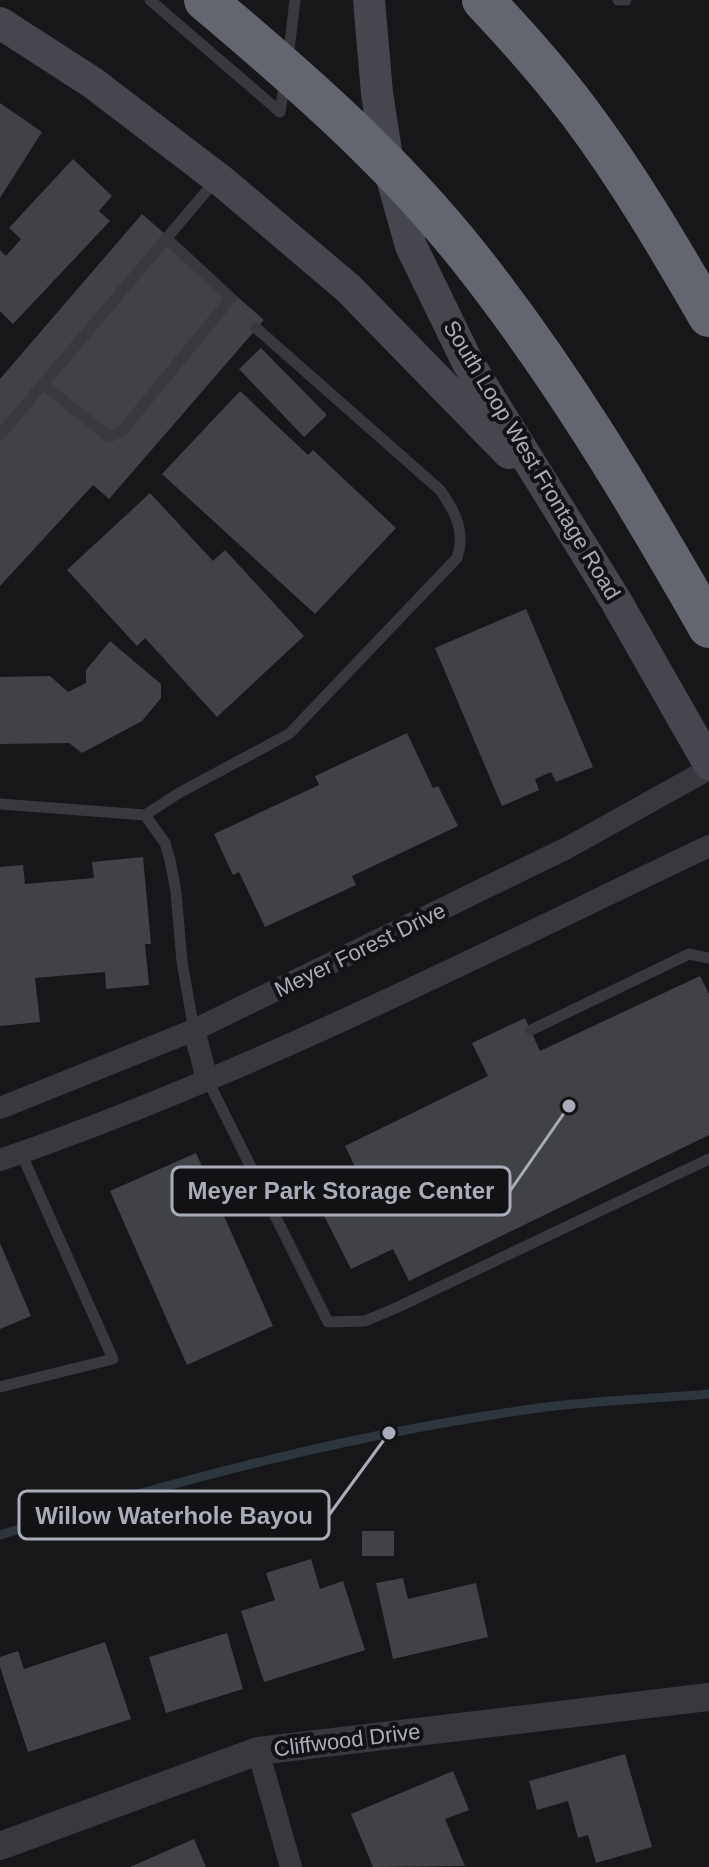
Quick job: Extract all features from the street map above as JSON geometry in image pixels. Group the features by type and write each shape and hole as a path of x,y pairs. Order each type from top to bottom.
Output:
{"highway":[{"path":"205,0 293,73 383,160 468,256 563,386 638,503 709,627"},
{"path":"483,0 581,113 662,234 709,316"}],"main road":[{"name":"South Loop West Frontage Road","path":"369,0 377,93 388,164 411,246 468,363 616,601 709,767"},
{"path":"0,23 93,83 218,178 348,288 551,496"}],"street":[{"name":"Meyer Forest Drive","path":"0,1108 194,1030 567,848 709,767"},
{"path":"11,1157 207,1079 427,981 709,846"},
{"path":"194,1030 207,1079"},
{"name":"Cliffwood Drive","path":"0,1846 258,1751 709,1697"},
{"path":"258,1751 291,1867"}],"lane":[{"path":"150,0 280,112 295,0"},
{"path":"618,0 626,0"},
{"path":"0,435 218,178"},
{"path":"43,384 109,437 122,431 231,298 166,238"},
{"path":"0,804 145,815 179,793 289,734 457,558 462,543 459,524 440,490 256,328"},
{"path":"145,815 165,843 170,860 194,1030"},
{"path":"531,1030 689,954 709,958"},
{"path":"207,1079 328,1322 365,1321 396,1308 709,1159"},
{"path":"0,1387 113,1359 33,1183 11,1157"}],"building":[{"path":"0,103 42,132 0,198"},
{"path":"73,159 112,196 99,211 110,221 13,324 0,311 0,250 6,256 21,239 9,228"},
{"path":"142,214 264,320 109,499 93,485 0,586 0,379"},
{"path":"261,348 327,415 304,437 239,369"},
{"path":"240,391 308,455 313,450 396,528 315,614 162,474"},
{"path":"150,493 213,561 225,550 304,636 217,717 145,638 137,646 67,570"},
{"path":"526,609 593,767 556,782 551,772 535,779 539,790 502,806 435,648"},
{"path":"110,641 161,684 161,698 142,721 82,753 69,743 0,744 0,677 50,676 68,692 86,683 86,670"},
{"path":"407,733 433,788 438,786 458,826 352,876 356,885 265,927 239,872 233,875 214,834 319,785 315,776"},
{"path":"143,857 151,944 145,944 149,985 106,989 105,972 35,978 40,1022 0,1026 0,867 23,865 25,884 94,878 92,862"},
{"path":"700,976 709,994 709,1135 409,1281 393,1249 351,1269 317,1202 362,1181 345,1146 488,1076 472,1043 525,1018 540,1051"},
{"path":"196,1153 273,1326 187,1365 110,1191"},
{"path":"0,1243 31,1316 0,1329"},
{"path":"362,1531 394,1531 394,1556 362,1556"},
{"path":"311,1559 320,1589 343,1581 365,1650 264,1682 241,1611 275,1600 266,1573"},
{"path":"403,1578 408,1599 476,1583 488,1637 393,1659 376,1583"},
{"path":"227,1633 243,1689 166,1713 149,1657"},
{"path":"105,1642 131,1719 28,1752 0,1667 0,1657 18,1651 24,1669"},
{"path":"625,1754 652,1847 596,1863 588,1835 578,1838 568,1801 537,1810 529,1781"},
{"path":"453,1771 469,1810 445,1819 465,1866 373,1867 351,1814"},
{"path":"194,1839 206,1867 130,1867"}],"waterway":[{"path":"0,1535 200,1477 402,1431 560,1405 709,1394"}],"place":[{"name":"Meyer Park Storage Center","path":"569,1106"},
{"name":"Willow Waterhole Bayou","path":"389,1433"}]}
